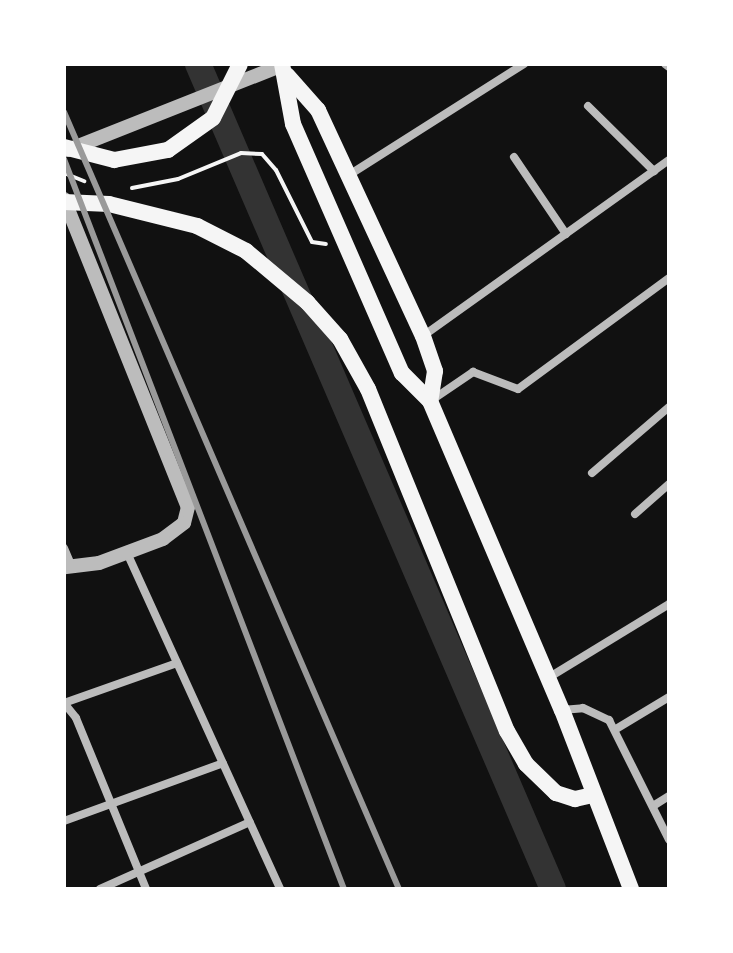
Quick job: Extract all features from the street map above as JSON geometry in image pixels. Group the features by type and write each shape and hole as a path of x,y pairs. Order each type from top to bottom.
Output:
{"main road":[{"path":"64,149 114,160 168,150 213,118 240,64"},
{"path":"284,68 312,100 423,336 435,371 430,401"},
{"path":"284,68 293,124 402,373 430,401 562,710 592,795 631,889"},
{"path":"64,201 150,211 234,244 278,274 340,339 389,438 507,731 526,764 556,793 575,799 592,795"}],"street":[{"path":"349,176 524,64"},
{"path":"64,149 126,130 284,68"},
{"path":"588,106 654,171"},
{"path":"514,157 566,234"},
{"path":"423,336 669,160"},
{"path":"64,201 188,507 178,530 128,555 68,567 64,548"},
{"path":"430,401 473,372 518,389 669,278"},
{"path":"592,473 669,407"},
{"path":"635,514 669,484"},
{"path":"128,555 280,889"},
{"path":"548,678 669,604"},
{"path":"146,889 76,718 64,703 177,663"},
{"path":"616,729 669,697"},
{"path":"562,710 600,713 616,729 669,840"},
{"path":"64,821 223,763"},
{"path":"653,806 669,796"},
{"path":"100,889 250,822"}],"path":[{"path":"127,188 178,179 241,153 262,154 276,170 315,246 342,236"},
{"path":"64,173 89,182"}],"waterway":[{"path":"198,64 553,889"}],"railway":[{"path":"64,112 399,889"},
{"path":"64,159 344,889"}]}
